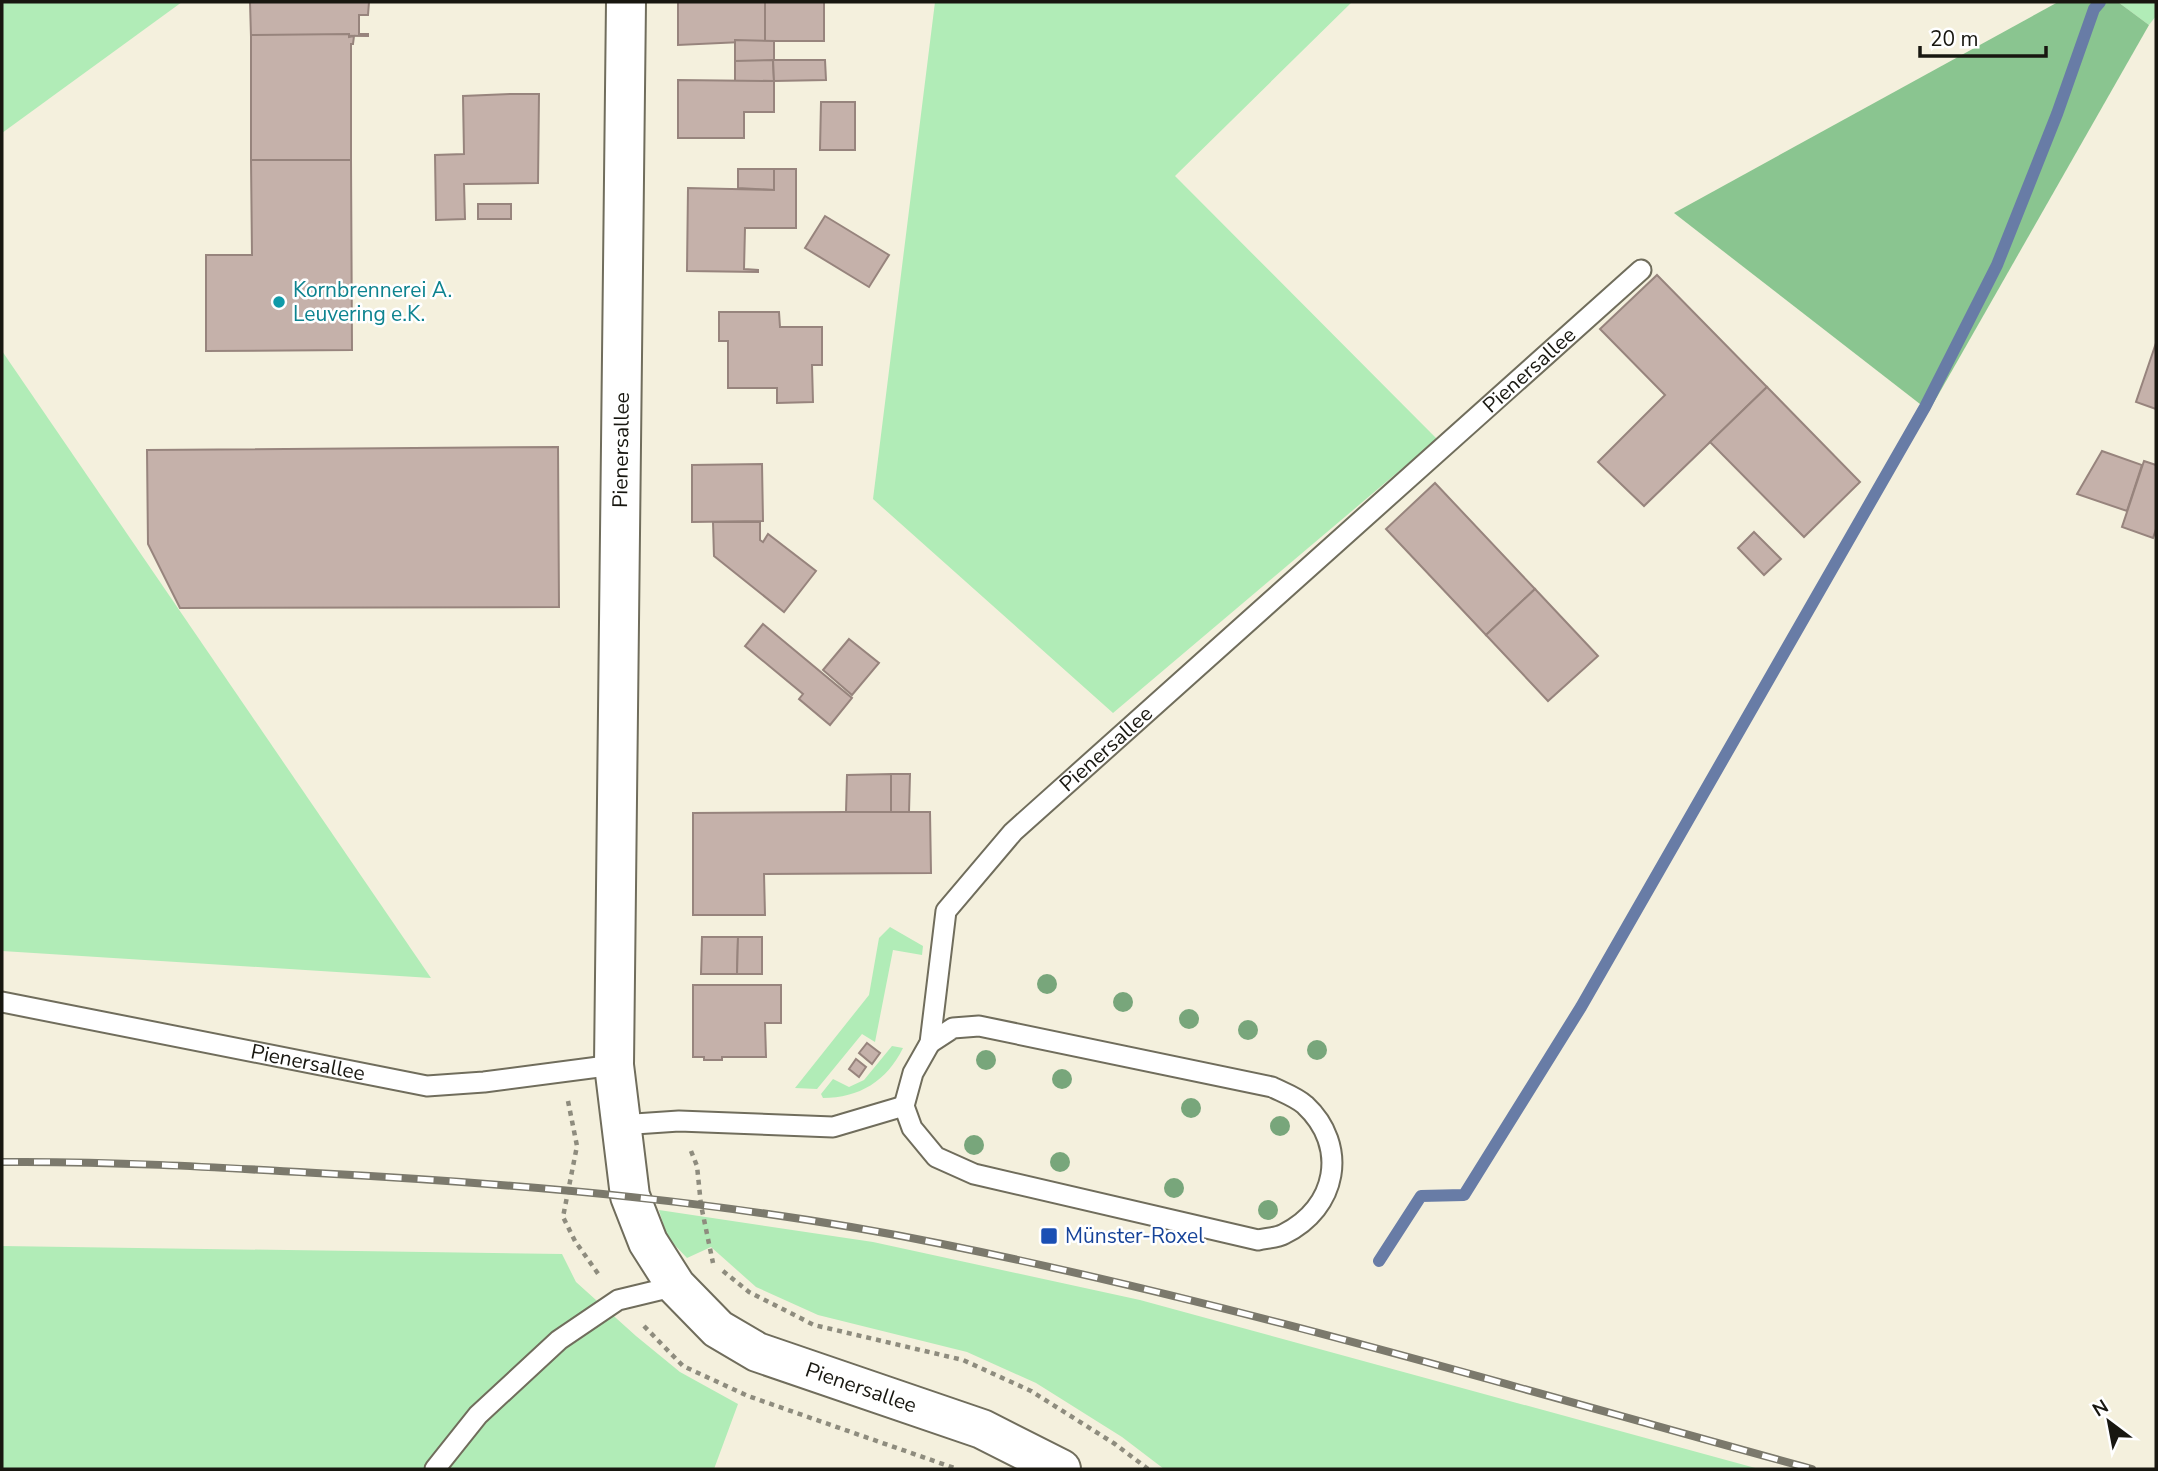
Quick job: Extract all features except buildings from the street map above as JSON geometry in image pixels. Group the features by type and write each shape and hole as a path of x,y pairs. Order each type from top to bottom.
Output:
{"main road":[{"name":"Pienersallee","path":"626,2 614,1065 630,1196 648,1242 676,1286 718,1329 757,1352 982,1429 1061,1469"}],"lane":[{"name":"Pienersallee","path":"904,1106 913,1073 930,1043 946,911 1013,832 1641,270"},
{"name":"Pienersallee","path":"2,1002 427,1086 484,1082 614,1065"},
{"path":"620,1125 680,1121 833,1127 904,1106 912,1128 936,1157 974,1174 1258,1240 1283,1235 1310,1217 1331,1185 1332,1157 1324,1128 1304,1104 1272,1087 979,1026 953,1028 930,1043"},
{"path":"435,1469 478,1415 559,1340 618,1300 676,1286"}],"path":[{"path":"676,1286 713,1263 749,1292 814,1325 963,1360 1031,1391 1115,1444 1148,1469"}],"green space":[{"path":"2,2 182,2 2,133"},
{"path":"935,2 1352,2 1175,176 1437,439 1113,713 873,499"},
{"path":"2058,2 2118,2 2149,25 1929,411 1674,213"},
{"path":"2118,2 2156,2 2156,16 2149,25"},
{"path":"2,351 431,978 2,951"},
{"path":"890,927 923,946 922,955 893,950 875,1042 862,1034 817,1089 795,1088 869,995 879,938"},
{"path":"892,1046 903,1048 889,1070 880,1078 860,1091 823,1098 821,1094 833,1079 849,1087 864,1080"},
{"path":"659,1210 873,1242 1140,1300 1759,1469 1164,1469 1122,1437 1036,1383 967,1352 818,1315 756,1287 711,1247 687,1258 667,1237"},
{"path":"2,1246 562,1254 576,1282 636,1336 680,1372 738,1404 714,1469 2,1469"}],"waterway":[{"path":"1379,1261 1421,1196 1464,1195 1581,1007 1925,407 1997,265 2057,114 2094,9 2100,2"}],"railway":[{"path":"2,1162 159,1165 395,1177 552,1189 709,1206 865,1229 1052,1267 1270,1320 1812,1469"}],"place":[{"name":"Kornbrennerei A. Leuvering e.K.","path":"279,302"},
{"name":"Münster-Roxel","path":"1049,1236"}]}
